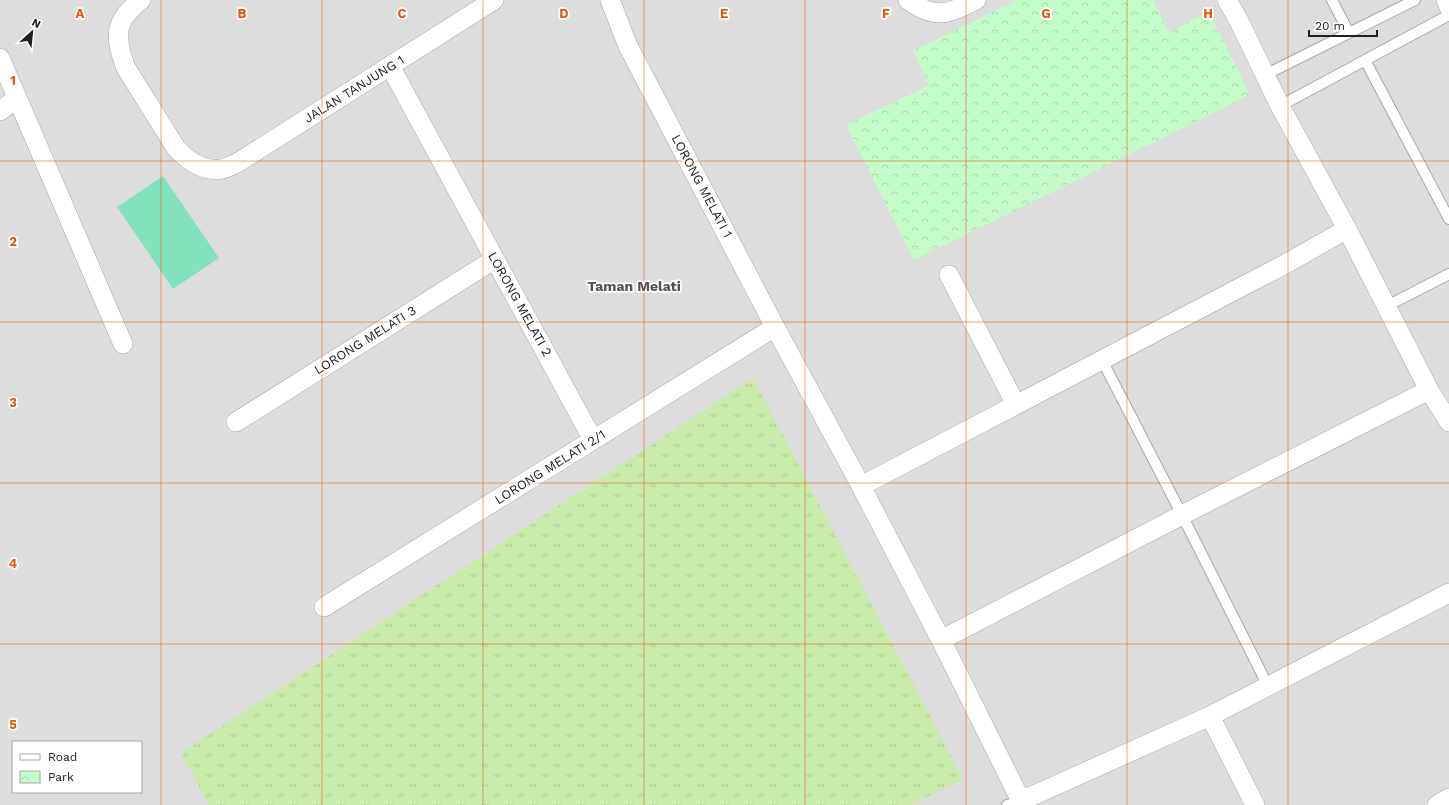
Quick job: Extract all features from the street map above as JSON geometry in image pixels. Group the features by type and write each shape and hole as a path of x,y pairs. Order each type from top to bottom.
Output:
{"street":[{"name":"JALAN TANJUNG 1","path":"141,0 123,18 118,36 120,54 126,68 176,148 185,158 210,170 222,169 237,163 494,0"},
{"name":"LORONG MELATI 1","path":"610,0 628,46 775,327 862,486 941,640 1017,804"},
{"path":"908,0 929,11 941,13 952,12 976,0"},
{"path":"1227,0 1239,21 1280,106 1347,229 1429,390 1449,422"},
{"path":"1446,0 1449,7"},
{"path":"0,58 123,344"},
{"name":"LORONG MELATI 2","path":"390,66 593,440"},
{"path":"0,111 17,98"},
{"path":"862,486 1289,262 1347,229"},
{"name":"LORONG MELATI 3","path":"236,422 495,259"},
{"path":"949,275 1016,405"},
{"name":"LORONG MELATI 2/1","path":"324,607 775,327"},
{"path":"941,640 1182,515 1429,390"},
{"path":"1017,804 1210,716 1449,593"},
{"path":"1210,716 1255,805"},
{"path":"1437,805 1449,798"}],"lane":[{"path":"1332,0 1349,33"},
{"path":"1265,75 1415,0"},
{"path":"1280,106 1449,15"},
{"path":"1365,60 1449,219"},
{"path":"1387,306 1449,274"},
{"path":"1102,360 1268,686"}],"shaded area":[{"path":"0,0 1449,0 1449,805 0,805"}],"green space":[{"path":"1017,0 1153,0 1169,32 1209,12 1250,95 914,260 846,125 929,85 913,51"},
{"path":"163,176 219,258 173,289 117,207"},
{"path":"753,378 963,779 911,805 209,805 181,753"}],"district":[{"name":"Taman Melati","path":"634,286"}]}
